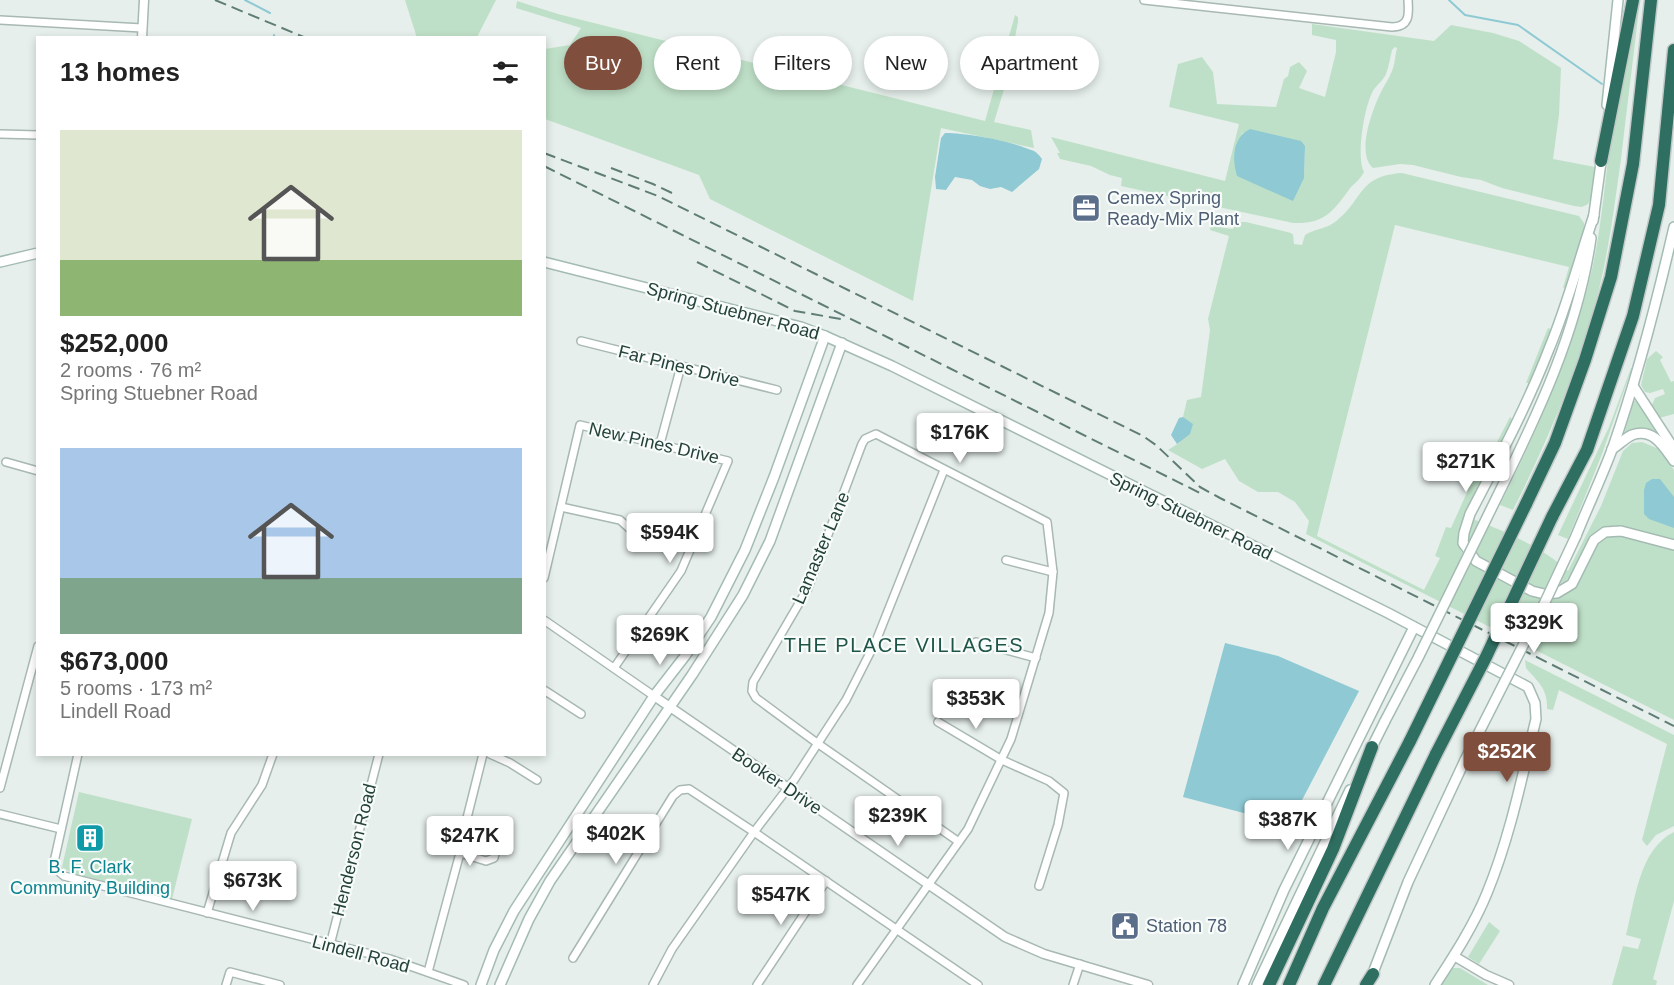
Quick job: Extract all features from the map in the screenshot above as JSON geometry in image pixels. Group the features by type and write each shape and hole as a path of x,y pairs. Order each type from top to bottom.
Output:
{"highway":[{"path":"1601,161 1632,0"},
{"path":"1288,985 1323,908 1410,741 1555,443 1585,360 1611,277 1633,164 1651,0"},
{"path":"1324,985 1436,754 1486,657 1552,517 1587,450 1633,316 1659,206 1674,50"},
{"path":"1269,985 1333,849 1372,747"}],"main road":[{"path":"1257,985 1372,747 1497,497 1553,378 1571,326 1587,265 1601,161 1618,0"},
{"path":"1594,215 1552,342 1532,389 1470,514 1463,543 1476,561 1532,591 1544,594 1557,593 1572,584 1594,540 1605,532 1621,531 1674,545"},
{"path":"1369,981 1408,882 1465,760 1545,602 1576,536 1612,449 1633,386 1674,227"},
{"path":"0,262 36,253"},
{"name":"Spring Stuebner Road","path":"546,262 763,316 825,336 892,366 1388,613 1528,687 1535,703 1536,719 1508,834 1487,894 1454,956 1435,985"},
{"path":"481,985 514,911 654,696 711,617 745,550 776,473 825,336"},
{"path":"500,985 529,919 550,881 692,675 743,595 770,541 791,478 842,344"},
{"path":"1633,386 1674,449"},
{"path":"1612,449 1630,436 1645,434 1657,439 1674,461"},
{"path":"776,473 791,478"},
{"path":"725,587 743,595"},
{"path":"1243,985 1284,890 1414,627"},
{"path":"562,837 574,846"}],"street":[{"path":"142,36 144,0"},
{"path":"1144,0 1392,27 1401,26 1407,22 1408,0"},
{"path":"0,20 142,28"},
{"path":"0,134 36,135"},
{"name":"Far Pines Drive","path":"581,341 777,390"},
{"path":"660,444 681,366"},
{"name":"New Pines Drive","path":"561,507 580,425 728,461 681,571 614,668"},
{"name":"Lamaster Lane","path":"817,743 756,698 752,691 753,682 808,588 862,444 870,436 876,434 944,470"},
{"path":"6,462 36,470"},
{"path":"653,985 672,949 754,832 788,788 846,700 876,641 944,470 1047,522 1053,572 1049,613 1011,739 968,829 857,985"},
{"path":"546,570 561,507 620,519 630,529"},
{"path":"1006,560 1053,572"},
{"name":"Booker Drive","path":"546,621 1005,937 1030,949 1148,985"},
{"path":"976,642 1036,658"},
{"path":"0,788 36,653"},
{"path":"546,691 581,714"},
{"path":"938,722 1002,760 1050,781 1064,792 1058,825 1039,886"},
{"path":"817,743 959,842"},
{"name":"Lindell Road","path":"78,756 54,862 57,870 64,876 390,959 464,985"},
{"path":"207,913 231,833 262,785 272,756"},
{"name":"Henderson Road","path":"330,945 377,756"},
{"path":"428,972 460,853 482,756"},
{"path":"494,756 537,780"},
{"path":"573,958 674,796 680,790 689,789 978,985"},
{"path":"0,814 61,829"},
{"path":"460,853 486,861 494,858 496,849 490,842 463,834"},
{"path":"757,985 826,881"},
{"path":"1454,956 1486,975 1509,985"},
{"path":"1073,985 1080,964"},
{"path":"226,985 230,972 280,985"}],"green space":[{"path":"405,0 496,0 478,36 416,36"},
{"path":"1635,0 1640,0 1621,159 1600,285 1563,400 1513,510 1500,505 1554,388 1576,327 1593,265 1615,106"},
{"path":"517,1 558,14 654,38 654,90 741,90 741,60 753,63 753,90 852,90 852,88 985,121 994,90 1004,90 994,122 1031,130 1034,148 941,128 913,301 710,199 699,175 546,119 546,49 564,46 564,90 642,90 642,36 576,36 581,28 516,8"},
{"path":"1015,15 1018,17 1015,36 1009,36"},
{"path":"1312,24 1434,41 1451,25 1493,33 1519,41 1561,68 1559,115 1553,159 1595,167 1591,198 1588,204 1582,207 1574,206 1502,188 1481,180 1413,165 1400,164 1373,168 1366,153 1367,132 1377,100 1393,68 1397,48 1395,47 1392,50 1386,74 1373,90 1366,110 1361,145 1364,172 1328,214 1313,221 1293,223 1121,186 1122,178 1091,166 1060,159 1057,153 1060,153 1051,137 1225,181 1239,124 1169,107 1178,64 1202,57 1213,72 1217,104 1276,107 1290,67 1299,62 1307,71 1299,88 1325,97 1336,52 1336,40 1312,35","holes":["1241,133 1305,146 1304,178"]},
{"path":"1402,173 1579,216 1584,223 1584,233 1568,287 1563,288 1569,267 1395,225 1317,536 1424,590 1440,558 1435,556 1446,527 1451,528 1476,472 1476,458 1482,461 1487,452 1492,452 1495,460 1462,524 1459,539 1461,551 1472,564 1482,570 1531,594 1565,593 1592,549 1607,536 1626,536 1674,549 1674,720 1306,534 1309,521 1295,502 1278,492 1258,492 1239,481 1225,459 1202,469 1168,450 1179,443 1192,424 1183,417 1187,400 1201,397 1210,330 1208,319 1229,236 1210,230 1211,226 1233,229 1236,222 1246,222 1291,233 1294,244 1302,245 1305,235 1324,228 1344,214 1369,184 1387,175"},
{"path":"1548,328 1553,330 1531,383 1526,383"},
{"path":"1656,351 1663,357 1660,360 1671,382 1674,381 1674,414 1659,418 1651,407 1655,398 1665,394 1663,389 1650,393 1645,392 1641,385 1647,359"},
{"path":"1631,368 1602,454 1568,539 1558,535 1609,427"},
{"path":"1634,401 1638,401 1661,437 1624,434"},
{"path":"1510,417 1513,420 1503,444 1497,446 1496,444"},
{"path":"1642,442 1659,449 1674,470 1674,541 1620,527 1602,528 1591,537 1571,576 1564,582 1543,589 1497,570 1476,555 1470,545 1469,533 1473,519 1535,547 1568,571 1601,506 1623,451 1632,443"},
{"path":"1525,660 1674,735 1674,826 1656,835 1647,846 1642,840 1667,744 1559,690 1553,710 1547,709 1544,691 1526,668"},
{"path":"79,792 192,819 172,899 71,873 62,867"},
{"path":"1674,832 1674,901 1653,979 1657,981 1656,985 1612,985 1623,946 1638,949 1641,939 1626,935 1640,877 1653,850"},
{"path":"1489,922 1500,931 1479,964 1468,957"},
{"path":"1451,968 1460,968 1488,985 1438,985"}],"water":[{"path":"1250,129 1301,141 1305,146 1304,178 1293,201 1237,176 1234,163 1235,150 1240,138"},
{"path":"945,133 989,138 1033,151 1042,159 1039,169 1012,192 1001,187 990,189 972,180 955,177 946,190 936,189 935,177 941,138"},
{"path":"1183,417 1193,424 1190,434 1177,444 1171,435 1179,418"},
{"path":"1652,479 1660,479 1674,497 1674,528 1649,519 1644,514 1644,490 1646,483"},
{"path":"1225,643 1278,656 1359,691 1289,825 1183,797"}],"waterway":[{"path":"245,0 270,13"},
{"path":"1449,0 1465,15 1518,25 1602,84"}],"railway":[{"path":"215,0 301,36"},
{"path":"546,154 658,196 1143,436 1156,445 1200,487 1220,498 1674,726"},
{"path":"546,167 1202,494"},
{"path":"611,168 672,193"},
{"path":"697,262 795,311 841,319"}],"place":[{"name":"Cemex Spring Ready-Mix Plant","path":"1086,208"},
{"name":"B. F. Clark Community Building","path":"90,838"},
{"name":"Station 78","path":"1125,926"}],"district":[{"name":"THE PLACE VILLAGES","path":"904,645"}]}
